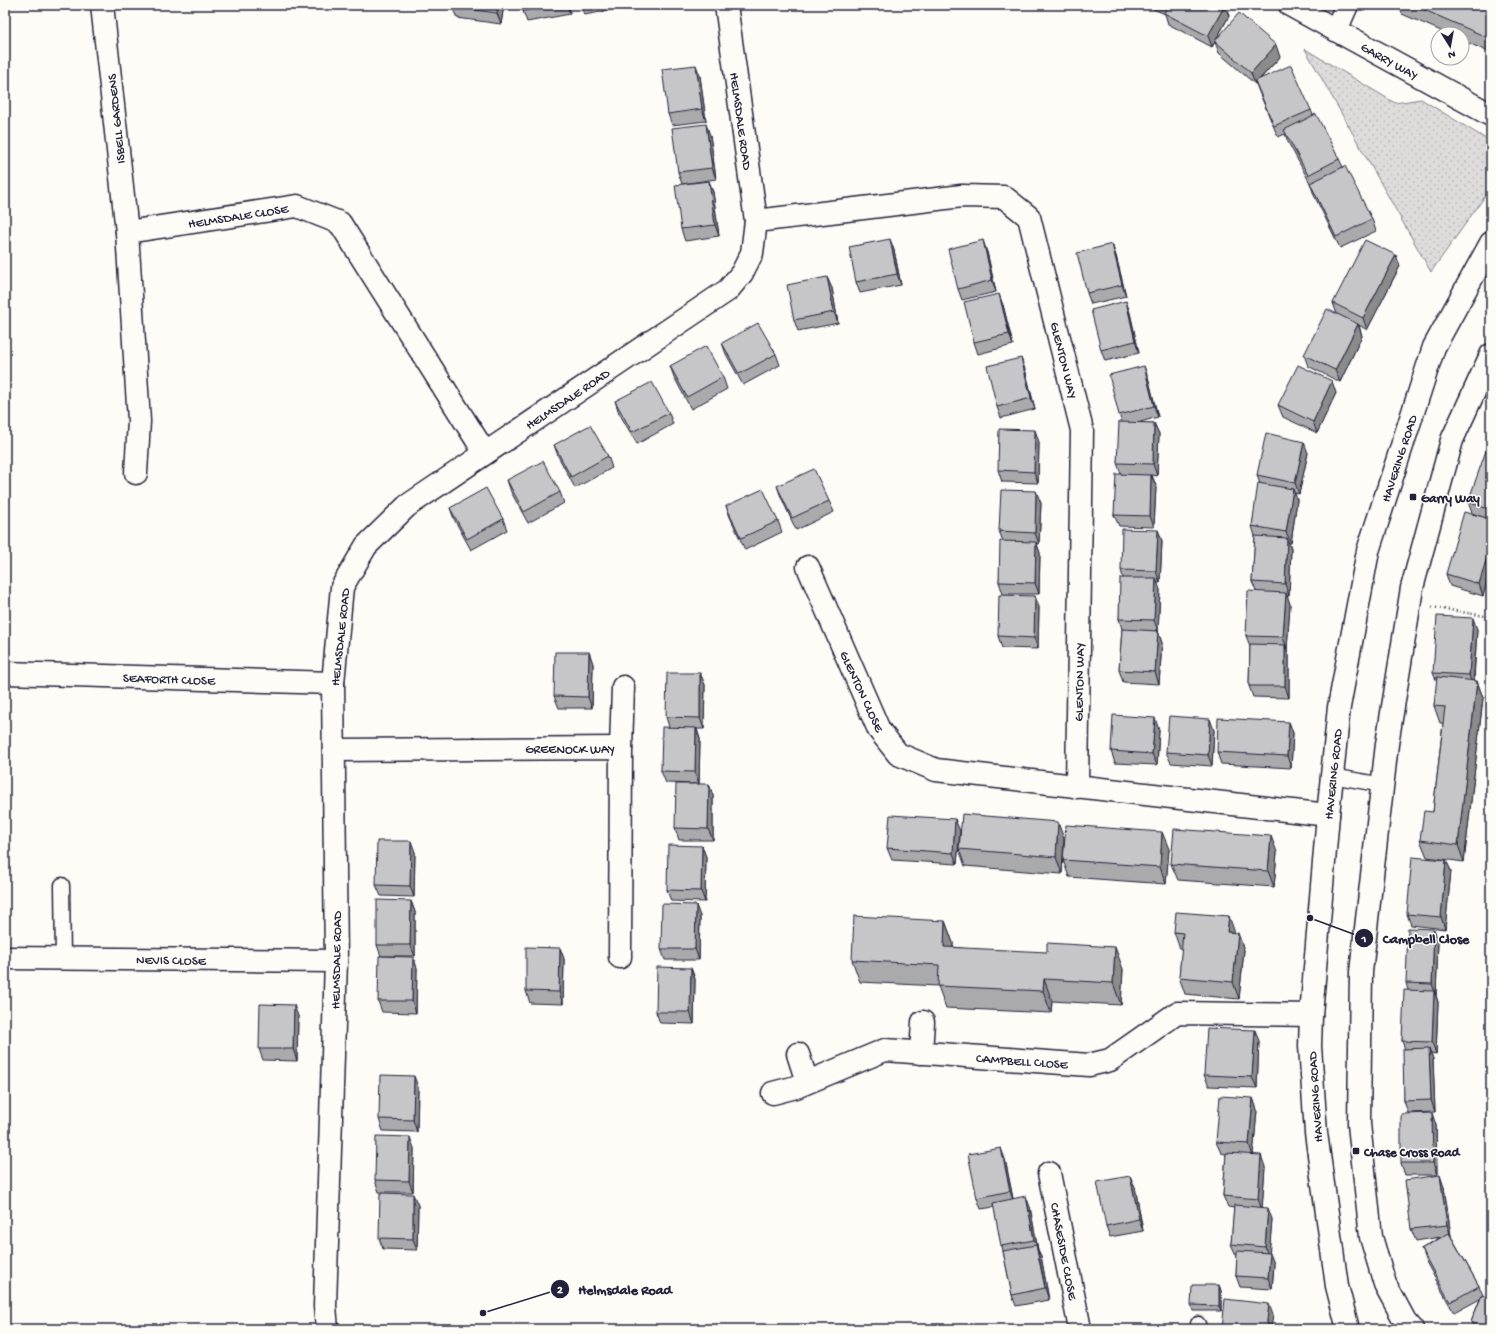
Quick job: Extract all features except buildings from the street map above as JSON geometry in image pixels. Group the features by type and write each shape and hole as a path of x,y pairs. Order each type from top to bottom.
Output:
{"street":[{"name":"ISBELL GARDENS","path":"102,5 126,232"},
{"name":"HELMSDALE ROAD","path":"327,1329 325,1306 336,961 333,682 342,587 366,546 407,506 728,290 742,273 752,253 756,221 726,5"},
{"name":"GARRY WAY","path":"1290,5 1491,114"},
{"path":"1336,30 1347,5"},
{"name":"GLENTON WAY","path":"756,221 962,196 1004,196 1029,217 1082,430 1077,787"},
{"name":"HELMSDALE CLOSE","path":"126,232 297,206 340,223 485,453"},
{"path":"126,232 139,421 136,473"},
{"name":"HAVERING ROAD","path":"1348,1329 1337,1286 1316,1133 1310,1046 1311,1015 1328,815 1339,707 1368,551 1434,347 1491,243"},
{"path":"1412,1329 1404,1321 1385,1284 1371,1237 1359,1124 1362,972 1387,744 1412,588 1452,440 1491,355"},
{"name":"GLENTON CLOSE","path":"808,567 879,730 898,754 936,770 1328,815"},
{"name":"SEAFORTH CLOSE","path":"5,673 333,682"},
{"path":"622,748 624,687"},
{"name":"GREENOCK WAY","path":"334,750 622,748 620,957"},
{"name":"NEVIS CLOSE","path":"5,958 336,961"},
{"name":"CAMPBELL CLOSE","path":"773,1093 796,1087 885,1050 1089,1065 1110,1060 1178,1013 1311,1015"},
{"path":"921,1053 923,1022"},
{"path":"798,1054 807,1082"},
{"name":"CHASESIDE CLOSE","path":"1050,1173 1080,1329"}],"lane":[{"path":"1332,776 1383,785"},
{"path":"62,885 63,958"}],"path":[{"path":"1410,604 1491,616"}],"shaded area":[{"path":"1305,49 1395,103 1421,99 1491,142 1491,188 1431,272"}],"place":[{"name":"Garry Way","path":"1413,497"},
{"name":"Campbell Close","path":"1310,918"},
{"name":"Chase Cross Road","path":"1356,1151"},
{"name":"Helmsdale Road","path":"483,1313"}]}
